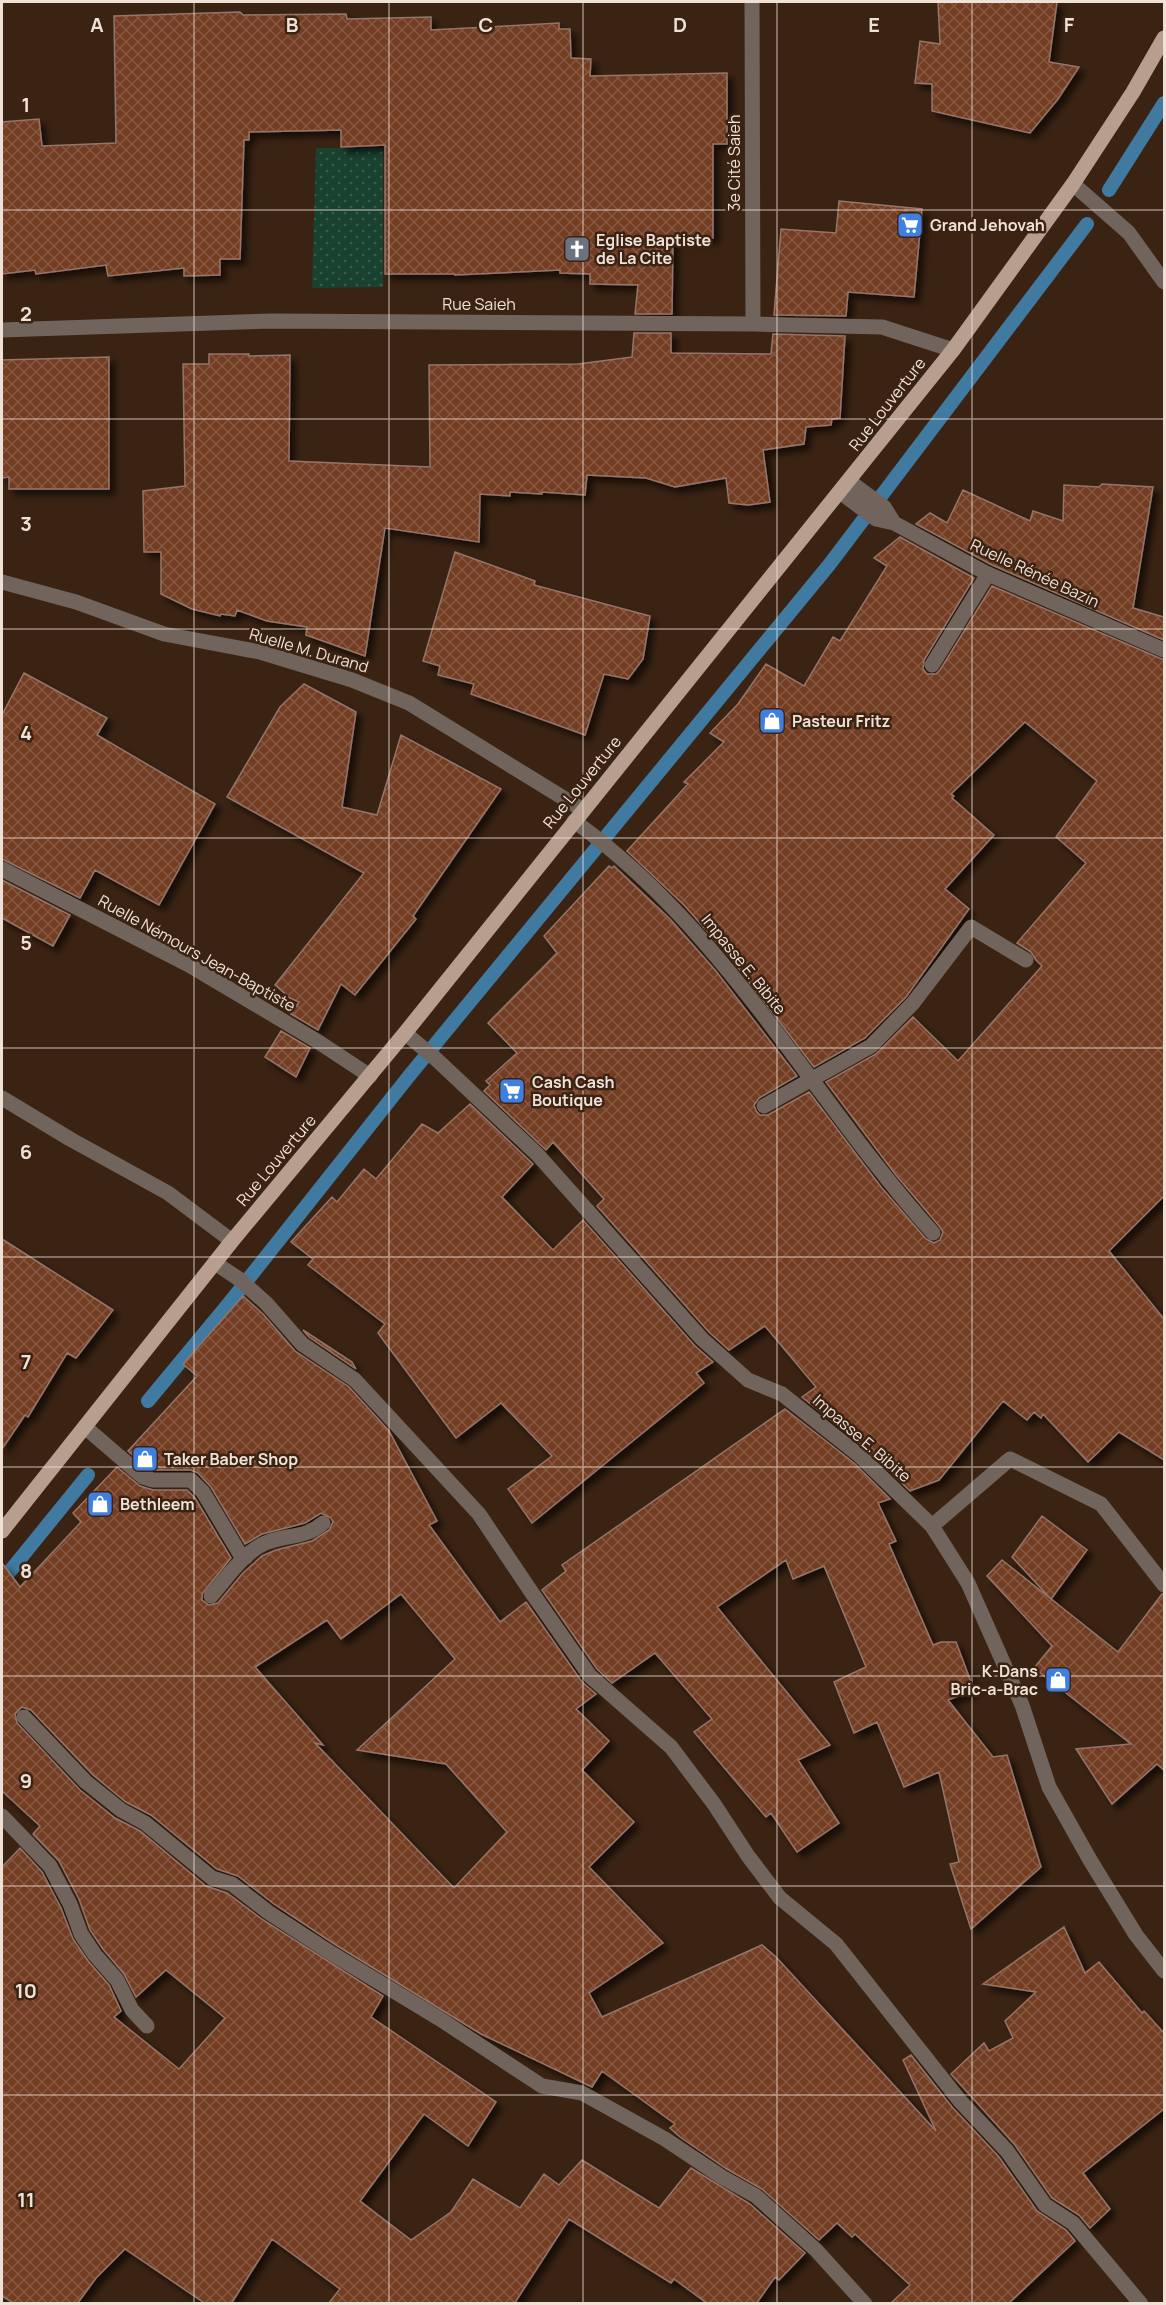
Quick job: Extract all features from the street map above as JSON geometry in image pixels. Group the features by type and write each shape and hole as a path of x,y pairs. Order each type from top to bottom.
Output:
{"main road":[{"name":"Rue Louverture","path":"2,1529 232,1241 405,1034 953,350 1072,184 1133,92 1164,38"}],"street":[{"name":"3e Cité Saieh","path":"752,2 753,324"},
{"path":"1072,184 1129,233 1164,282"},
{"name":"Rue Saieh","path":"2,330 272,321 753,324 882,327 953,350"},
{"name":"Ruelle Rénée Bazin","path":"844,486 894,523 988,574 1164,650"},
{"path":"932,665 988,574"},
{"name":"Ruelle M. Durand","path":"2,582 76,602 164,634 260,652 352,680 409,703 578,816"},
{"name":"Impasse E. Bibite","path":"578,816 604,843 664,897 732,973 900,1197 933,1233"},
{"name":"Ruelle Némours Jean-Baptiste","path":"2,869 189,965 317,1041 370,1076"},
{"path":"764,1106 871,1046 888,1031 913,1002 971,927 1026,960"},
{"name":"Impasse E. Bibite","path":"405,1034 430,1054 537,1154 702,1339 748,1380 783,1394 860,1456 932,1526 968,1583 1022,1705 1049,1787 1136,1935 1164,1971"},
{"path":"2,1098 70,1139 168,1193 232,1241"},
{"path":"216,1263 266,1303 302,1344 355,1380 479,1514 590,1676 671,1747 780,1898 836,1944 960,2101 1007,2151 1045,2205 1073,2223 1141,2304"},
{"path":"85,1427 143,1477 153,1480 191,1480 203,1492 240,1554 246,1557"},
{"path":"932,1526 1010,1459 1101,1504 1164,1585"},
{"path":"211,1596 246,1557 265,1543 313,1532 323,1523"},
{"path":"24,1717 86,1782 121,1810 145,1822 212,1878 232,1884 268,1912 440,2019 542,2086 582,2093 664,2139 756,2196 816,2250 865,2304"},
{"path":"2,1816 50,1866 70,1904 81,1934 95,1956 117,1980 132,2010 147,2026"}],"green space":[{"path":"316,148 383,148 383,287 312,288"}],"building":[{"path":"938,2 1057,2 1049,62 1079,67 1058,99 1030,133 932,111 932,84 915,83 920,41 940,44"},
{"path":"240,12 243,15 346,14 347,19 431,17 431,30 559,23 559,29 570,29 571,58 591,59 590,76 727,73 727,144 713,144 713,238 673,237 672,314 635,314 638,285 590,284 590,274 560,273 560,270 455,275 385,274 385,145 341,147 341,130 249,132 249,140 244,140 240,259 220,259 220,275 184,276 184,268 108,276 106,265 36,274 35,270 2,274 2,122 39,119 42,146 116,143 114,16"},
{"path":"839,201 922,209 914,297 848,292 846,316 774,315 781,229 836,233"},
{"path":"634,333 671,333 671,353 771,354 773,334 845,336 840,418 832,419 831,425 806,427 804,444 763,450 770,502 748,505 729,503 726,478 675,487 646,478 587,475 585,495 542,492 542,494 510,492 510,496 480,494 479,542 385,528 365,656 306,635 307,627 267,621 237,610 235,616 221,614 220,616 192,609 161,594 161,552 144,552 143,491 185,486 183,364 209,364 209,354 290,355 289,461 430,467 429,365 578,364 632,357"},
{"path":"109,357 109,489 9,489 9,477 2,478 2,360"},
{"path":"1102,484 1153,487 1133,608 1164,617 1164,640 992,565 916,524 930,513 947,523 963,490 1030,521 1033,511 1063,521 1064,485 1099,487"},
{"path":"900,537 974,578 924,660 923,669 927,674 936,674 940,670 992,586 1164,660 1164,1196 1109,1251 1164,1319 1164,1460 1119,1432 1088,1462 1043,1414 1041,1418 1034,1412 1027,1420 1003,1401 939,1480 910,1491 866,1448 802,1397 816,1387 765,1326 729,1350 709,1332 597,1206 604,1199 553,1142 546,1150 484,1091 490,1085 486,1081 517,1053 488,1023 557,953 544,936 609,866 612,868 614,866 670,919 715,970 797,1076 759,1098 754,1105 756,1111 760,1115 768,1115 809,1092 881,1187 926,1239 934,1243 940,1240 943,1232 940,1227 896,1175 826,1082 876,1054 913,1017 958,1061 1042,966 1031,952 1017,943 1086,863 1056,837 1097,781 1025,722 951,794 954,796 952,798 994,835 945,889 969,909 906,997 865,1038 814,1067 730,957 684,905 627,851 688,784 684,782 724,742 710,733 738,704 766,664 804,686 833,637 840,641 887,566 874,558"},
{"path":"455,552 535,581 534,585 650,616 643,659 628,679 604,674 585,735 471,694 474,684 438,675 440,666 423,661"},
{"path":"24,673 107,718 97,735 215,804 159,905 95,870 80,898 2,859 2,715"},
{"path":"304,684 356,712 342,807 377,815 401,735 501,789 413,916 416,919 355,995 341,984 318,1030 291,1014 299,1002 290,998 275,985 364,873 227,797 280,707"},
{"path":"2,880 70,915 53,946 2,918"},
{"path":"281,1031 310,1048 296,1077 265,1057"},
{"path":"470,1104 533,1164 502,1197 553,1250 583,1220 695,1346 713,1362 696,1373 704,1383 532,1523 508,1489 552,1456 501,1403 456,1438 378,1333 385,1324 308,1265 313,1259 291,1242 332,1197 337,1202 364,1169 376,1179 422,1124 438,1133"},
{"path":"2,1239 113,1310 76,1358 67,1353 28,1417 25,1415 2,1449"},
{"path":"243,1296 263,1314 295,1351 349,1387 389,1431 437,1521 429,1525 500,1622 526,1602 582,1682 596,1694 576,1709 609,1741 582,1770 634,1822 589,1867 663,1943 589,1993 602,2017 762,1945 776,1957 936,2131 903,2060 911,2055 952,2107 999,2157 1037,2211 1066,2230 1075,2241 1008,2304 890,2304 910,2285 855,2234 852,2237 837,2223 819,2240 762,2189 727,2169 680,2137 670,2128 675,2124 602,2071 592,2087 481,2034 336,1945 274,1904 238,1876 217,1869 151,1815 126,1802 93,1775 31,1710 22,1707 15,1714 17,1723 80,1790 115,1818 140,1831 206,1886 227,1893 263,1920 383,1996 371,2017 496,2102 468,2146 424,2114 360,2201 411,2240 451,2212 473,2179 520,2208 544,2174 559,2185 582,2160 659,2208 691,2168 750,2204 805,2253 779,2280 775,2277 756,2304 708,2304 674,2279 671,2283 569,2219 514,2304 328,2304 340,2289 272,2239 231,2304 206,2304 125,2249 96,2278 77,2304 15,2304 2,2296 2,1867 20,1848 42,1872 61,1908 73,1939 109,1985 121,2011 114,2017 179,2069 225,2018 166,1970 136,1997 124,1974 90,1930 79,1899 59,1861 33,1834 40,1826 2,1791 2,1563 20,1587 81,1522 73,1513 117,1467 140,1486 153,1490 187,1490 195,1498 231,1558 202,1594 202,1600 209,1605 218,1603 243,1573 262,1556 312,1541 329,1530 333,1522 331,1518 321,1513 305,1523 262,1534 245,1544 211,1487 198,1473 191,1470 154,1470 148,1468 128,1451 197,1376 183,1364","holes":["401,1594 455,1659 357,1750 446,1764 507,1832 454,1888 315,1743 323,1745 255,1667 327,1620 341,1639"]},
{"path":"303,1330 352,1362 356,1369 309,1337"},
{"path":"785,1409 854,1463 890,1499 878,1503 896,1541 889,1544 933,1645 941,1642 956,1642 974,1690 948,1700 993,1757 1007,1755 1041,1867 971,1929 950,1864 959,1862 939,1772 904,1787 877,1722 854,1733 834,1682 866,1667 824,1566 793,1579 786,1560 717,1607 830,1745 798,1760 839,1823 797,1852 771,1813 766,1817 694,1732 712,1719 655,1653 612,1683 597,1669 542,1590 566,1571 562,1565"},
{"path":"1042,1516 1087,1550 1051,1599 1012,1557"},
{"path":"1002,1560 1118,1652 1162,1594 1164,1595 1164,1770 1157,1764 1112,1804 1076,1749 1131,1744 1034,1668 1052,1646 987,1576"},
{"path":"1064,1927 1085,1973 1099,1962 1142,2013 1144,2011 1164,2033 1164,2109 1083,2173 1110,2209 1090,2228 1079,2215 1052,2198 1015,2145 951,2074 984,2043 989,2051 1013,2038 1005,2021 1036,1992 983,1984"}],"waterway":[{"path":"1109,190 1164,103"},
{"path":"148,1401 230,1302 409,1076 829,565 1087,224"},
{"path":"2,1581 88,1475"}],"place":[{"name":"Grand Jehovah","path":"910,225"},
{"name":"Eglise Baptiste de La Cite","path":"577,249"},
{"name":"Pasteur Fritz","path":"772,721"},
{"name":"Cash Cash Boutique","path":"512,1091"},
{"name":"Taker Baber Shop","path":"145,1459"},
{"name":"Bethleem","path":"100,1504"},
{"name":"K-Dans Bric-a-Brac","path":"1058,1680"}]}
